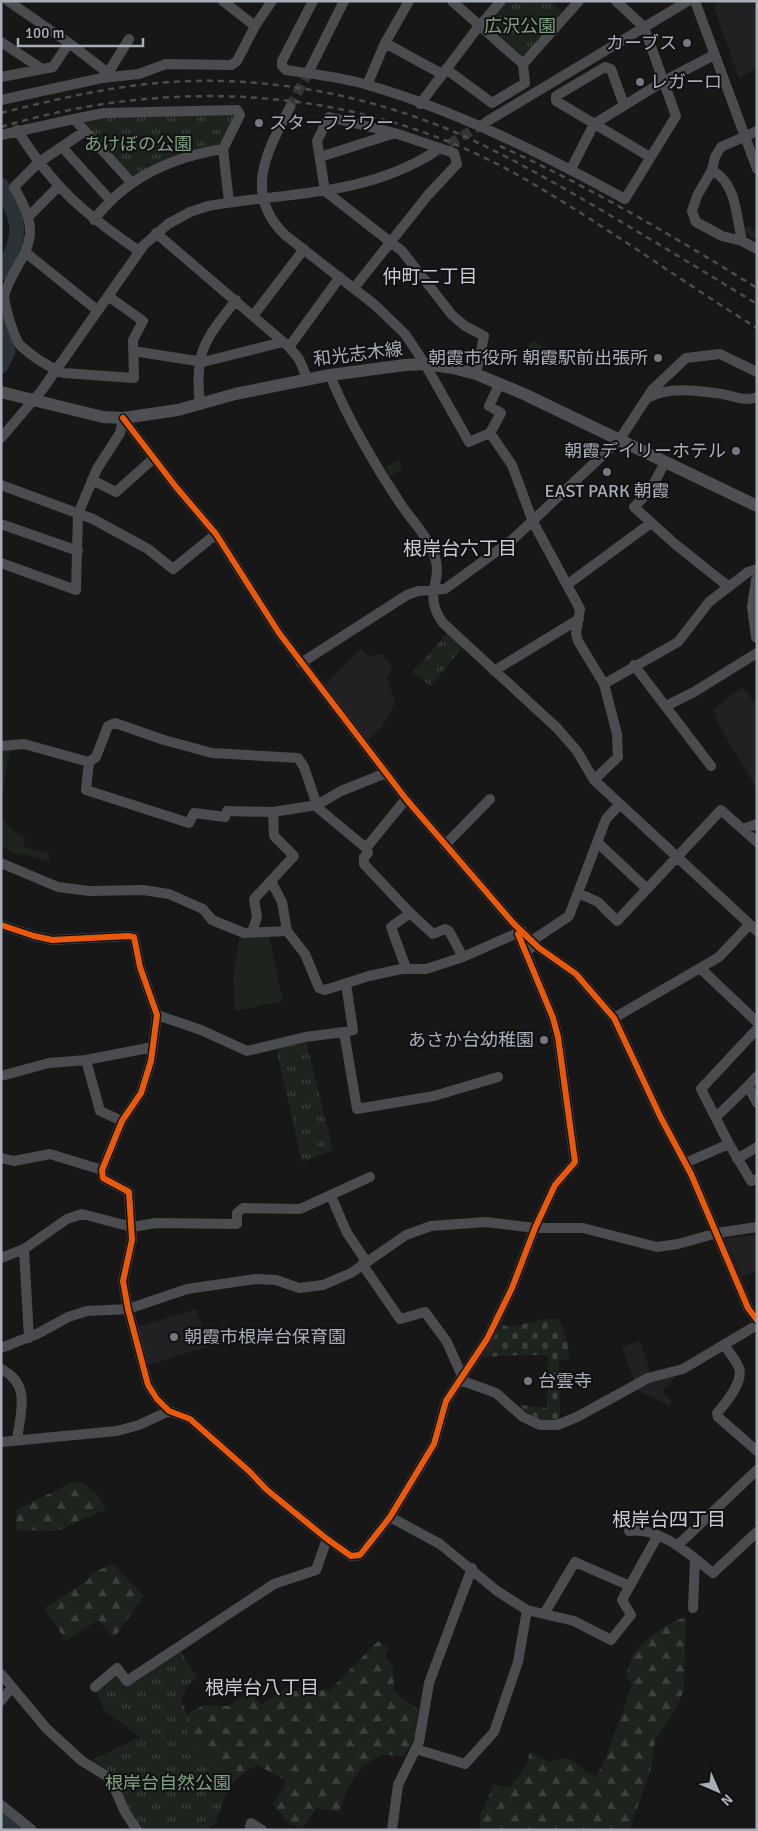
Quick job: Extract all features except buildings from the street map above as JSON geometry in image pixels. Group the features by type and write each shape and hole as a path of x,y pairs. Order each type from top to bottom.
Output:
{"main road":[{"name":"和光志木線","path":"1,392 103,417 124,418 178,410 235,394 307,378 426,364 476,374 500,383 757,506"},
{"path":"757,580 754,613 757,638"}],"street":[{"path":"8,1 69,43 109,75"},
{"path":"223,1 256,26"},
{"path":"1,100 109,75 139,74 166,64 231,65 237,61 272,1"},
{"path":"313,1 282,61 282,66 286,70 368,85 490,130 571,169 624,198 676,116 644,27 616,1"},
{"path":"310,69 344,1"},
{"path":"368,85 385,43 409,1"},
{"path":"385,43 444,72 492,103 525,83 523,64 452,1"},
{"path":"420,104 501,1"},
{"path":"523,64 579,1"},
{"path":"486,122 688,1"},
{"path":"695,1 757,169"},
{"path":"109,75 129,40"},
{"path":"1,42 42,69"},
{"path":"1,77 53,67 69,43"},
{"path":"571,169 594,124 664,80 714,55"},
{"path":"624,105 611,69 605,67 556,96 556,101 650,157"},
{"path":"290,107 263,164 262,187 273,221 285,235 354,288 390,318 405,334 426,364 469,442 490,433 500,413 489,406 500,383"},
{"path":"1,134 104,113 237,110 240,115 223,149 229,202"},
{"path":"354,288 391,242 428,195 456,164 454,153 395,132 329,117 317,141 325,191 391,242 402,251 452,315 465,326 484,336 476,374"},
{"path":"74,119 131,182"},
{"path":"17,130 38,163 58,187 94,220 139,251"},
{"path":"86,131 38,163 14,187 28,217 30,232 25,252 2,299 19,345 55,370 63,374 134,378 133,340 143,321 108,296"},
{"path":"757,131 721,147 715,157 712,170 693,206 693,217 696,222 727,238 742,241 757,249"},
{"path":"320,157 395,132"},
{"path":"62,147 111,201"},
{"path":"94,220 131,182 179,158 223,149"},
{"path":"1,438 34,399 139,251 156,233 190,212 229,202 325,191 371,182 391,176 433,153"},
{"path":"712,170 720,175 728,186 738,214 742,241"},
{"path":"28,217 58,187"},
{"path":"727,238 734,232 738,223"},
{"path":"156,233 286,345 299,359 307,378"},
{"path":"254,316 304,249"},
{"path":"25,252 97,310"},
{"path":"133,351 198,362 286,345 340,277"},
{"path":"200,405 197,381 198,362 205,345 236,300"},
{"path":"301,663 407,595 418,591 450,586 495,554 532,522 620,439 652,390 686,358 713,353 732,358 757,372"},
{"path":"670,371 670,382 678,391"},
{"path":"330,375 392,490 431,548 437,570 433,590 434,604 443,623 557,728 577,751 594,780 753,928 719,957 701,969 614,1018"},
{"path":"648,398 660,392 678,391 756,398"},
{"path":"124,418 216,534 263,612 406,799 520,932 576,974 614,1018 685,1163 748,1308 757,1320"},
{"path":"1,564 76,590 78,514 92,480 120,432 124,418"},
{"path":"490,433 512,464 532,522 568,584 580,609 576,634 578,641 604,684 617,734 618,757 594,780"},
{"path":"92,480 116,492 154,458"},
{"path":"665,462 650,491 634,507 729,587"},
{"path":"1,485 93,519 148,549 173,569 216,534"},
{"path":"568,584 651,523"},
{"path":"1,524 78,551"},
{"path":"604,684 634,665 678,642 700,612 748,572 757,569"},
{"path":"494,671 579,620"},
{"path":"666,706 694,692 757,652"},
{"path":"634,665 711,766"},
{"path":"386,773 342,791 317,805 274,812 227,811 224,817 194,813 189,823 86,790 89,762 96,757 108,726 115,723 164,740 212,753 298,758 304,767 317,805 318,808 366,848 368,853 364,857 364,864 433,934 445,929 449,931 463,957"},
{"path":"1,746 24,744 89,762"},
{"path":"366,848 406,799"},
{"path":"445,844 490,799"},
{"path":"526,951 536,938 568,916 606,819 620,804"},
{"path":"578,893 598,902 616,921 721,810 757,842"},
{"path":"252,932 257,917 254,898 294,856 274,836 274,812"},
{"path":"743,829 757,824"},
{"path":"597,842 646,888"},
{"path":"1,863 67,889 89,891 143,890 169,894 203,909 212,920 244,932 287,930"},
{"path":"271,881 282,902 287,930 305,954 319,988 325,990 369,976 406,968 426,969 463,957 520,932"},
{"path":"406,968 391,928 410,912"},
{"path":"1,925 52,940 134,937 140,967 157,1015 153,1047 141,1093 122,1121 102,1170 103,1178 129,1192 132,1240 123,1281 128,1309 148,1385 157,1399 169,1411 190,1419 249,1471 267,1490 327,1540 351,1556 360,1556 390,1517 434,1444 446,1402 496,1322 512,1288 534,1228 555,1184 575,1162 558,1037 553,1018 520,932"},
{"path":"701,969 757,1022"},
{"path":"157,1015 201,1030 247,1051 305,1037 353,1030 346,984"},
{"path":"757,1029 701,1089 750,1181 757,1179"},
{"path":"344,1032 357,1109 434,1096 498,1077"},
{"path":"1,1076 49,1063 86,1060 153,1047"},
{"path":"86,1060 100,1112 122,1121"},
{"path":"716,1118 757,1076"},
{"path":"748,1086 757,1103"},
{"path":"685,1163 729,1144"},
{"path":"737,1159 757,1147"},
{"path":"1,1158 14,1162 50,1154 102,1170"},
{"path":"1,1258 24,1249 67,1219 82,1214 98,1220 132,1226 156,1223 236,1224 237,1213 243,1208 300,1209 370,1177"},
{"path":"331,1196 347,1233 400,1319 425,1312 447,1342 461,1378 496,1393 523,1417 540,1425 557,1425 603,1404 630,1386 648,1378 683,1369 757,1325"},
{"path":"1,1348 29,1338 68,1317 87,1311 128,1309 187,1289 256,1279 276,1280 298,1288 323,1286 351,1273 406,1235 431,1226 486,1222 534,1228 583,1228 657,1247 678,1244 716,1233 757,1227"},
{"path":"24,1249 29,1338"},
{"path":"724,1345 739,1368 740,1374 729,1400 717,1413 718,1418 757,1451"},
{"path":"1,1369 13,1375 20,1386 22,1401 17,1439"},
{"path":"1,1442 17,1439 55,1438 117,1432 139,1425 169,1411"},
{"path":"678,1545 757,1470"},
{"path":"390,1517 440,1544 472,1568 497,1591 527,1610 574,1621 611,1640 631,1615 622,1600 658,1537"},
{"path":"629,1531 639,1530 678,1545 713,1573 757,1532"},
{"path":"95,1687 117,1668 127,1681 274,1584 316,1570 327,1540"},
{"path":"693,1608 695,1559"},
{"path":"544,1614 575,1562 630,1586"},
{"path":"392,1830 398,1784 416,1749 429,1683 472,1568"},
{"path":"416,1749 465,1764 494,1732 518,1662 527,1610"},
{"path":"1,1674 47,1729 82,1761 110,1778 125,1812 137,1830"},
{"path":"1,1701 12,1687"},
{"path":"1,1805 32,1830"},
{"path":"249,1830 251,1823 262,1830"}],"shaded area":[{"path":"717,1 753,1 757,8 757,68 739,78 714,8"},
{"path":"361,649 367,656 382,654 393,669 387,677 395,703 382,727 368,740 325,685"},
{"path":"742,687 754,702 757,700 757,789 718,724 714,709"},
{"path":"757,1235 757,1271 742,1277 726,1241 728,1238"},
{"name":"朝霞市根岸台保育園","path":"196,1309 210,1346 148,1365 137,1327"},
{"path":"640,1341 651,1374 634,1380 622,1347"},
{"path":"676,1376 662,1392 671,1401 670,1406 635,1389 647,1383"}],"green space":[{"name":"広沢公園","path":"508,1 551,1 564,14 524,57 520,58 487,25"},
{"name":"あけぼの公園","path":"232,115 234,117 222,144 176,155 135,177 130,175 84,124 86,121 113,117"},
{"path":"743,227 751,227 753,231 757,231 757,240 748,235"},
{"path":"534,341 541,345 544,353 544,356 536,361 531,359 531,354 524,352 528,344"},
{"path":"399,460 403,468 390,476 385,467"},
{"path":"447,633 462,648 431,686 412,673"},
{"path":"1,748 10,748 1,803"},
{"path":"1,818 15,833 25,837 23,846 49,854 50,862 24,854 21,856 1,847"},
{"path":"240,936 269,936 283,1001 235,1011 233,977"},
{"path":"306,1041 333,1150 302,1162 276,1049"},
{"path":"542,1319 559,1319 567,1343 569,1358 559,1361 560,1420 540,1420 520,1409 520,1405 547,1408 548,1355 485,1358 483,1355 502,1325 513,1327"},
{"path":"76,1481 94,1492 101,1499 106,1509 57,1531 16,1530 17,1509"},
{"path":"113,1564 144,1596 114,1638 98,1620 66,1641 44,1608 87,1581 92,1573"},
{"path":"686,1617 684,1689 678,1705 655,1741 650,1773 629,1830 479,1830 481,1813 494,1785 510,1787 527,1764 530,1752 549,1762 559,1759 571,1760 583,1770 596,1777 605,1760 632,1685 626,1676 632,1657 642,1644 656,1632"},
{"path":"378,1641 389,1648 385,1656 393,1667 394,1692 418,1709 416,1735 404,1756 382,1755 359,1772 349,1787 340,1812 316,1808 303,1829 287,1822 273,1805 287,1781 257,1765 233,1783 225,1796 215,1824 204,1830 143,1830 129,1809 114,1774 93,1760 179,1730 187,1714 204,1705 228,1706 251,1691 261,1705 286,1688 295,1691 330,1690"},
{"name":"根岸台自然公園","path":"178,1647 197,1678 188,1685 181,1700 187,1714 187,1732 229,1786 215,1824 204,1830 143,1830 129,1809 114,1774 93,1760 140,1737 104,1710 95,1687 117,1668 127,1680"}],"waterway":[{"path":"1,185 13,210 17,229 13,248 1,273"},
{"path":"1,324 8,351 1,366"},
{"path":"1,1819 15,1830"}],"tunnel":[{"path":"290,107 310,69"},
{"path":"436,152 486,122"}],"railway":[{"path":"1,113 106,90 169,82 240,82 275,85 344,96 378,105 445,128 496,152 579,197 757,304"},
{"path":"1,127 66,111 131,100 197,96 263,98 328,107 392,122 454,144 514,173 576,210 757,328"},
{"path":"500,146 566,178 631,213 757,288"}],"cycle path":[{"path":"123,418 176,487 216,534 279,633 406,799 514,924 539,948 576,974 614,1018 661,1118 691,1174 748,1308 757,1320"},
{"path":"1,925 52,940 134,937 140,967 157,1015 151,1061 141,1093 122,1121 102,1170 103,1178 129,1192 132,1240 123,1281 128,1309 148,1385 157,1399 169,1411 190,1419 249,1471 267,1490 351,1556 360,1555 390,1517 434,1444 446,1401 487,1339 512,1288 535,1228 555,1185 575,1162 558,1037 553,1018 518,934"}],"place":[{"name":"カーブス","path":"687,43"},
{"name":"レガーロ","path":"640,82"},
{"name":"スターフラワー","path":"259,123"},
{"name":"朝霞市役所 朝霞駅前出張所","path":"658,358"},
{"name":"朝霞デイリーホテル","path":"736,451"},
{"name":"EAST PARK 朝霞","path":"607,472"},
{"name":"あさか台幼稚園","path":"544,1040"},
{"name":"朝霞市根岸台保育園","path":"174,1337"},
{"name":"台雲寺","path":"528,1381"}],"district":[{"name":"仲町二丁目","path":"430,277"},
{"name":"根岸台六丁目","path":"460,549"},
{"name":"根岸台四丁目","path":"669,1520"},
{"name":"根岸台八丁目","path":"262,1688"}]}
